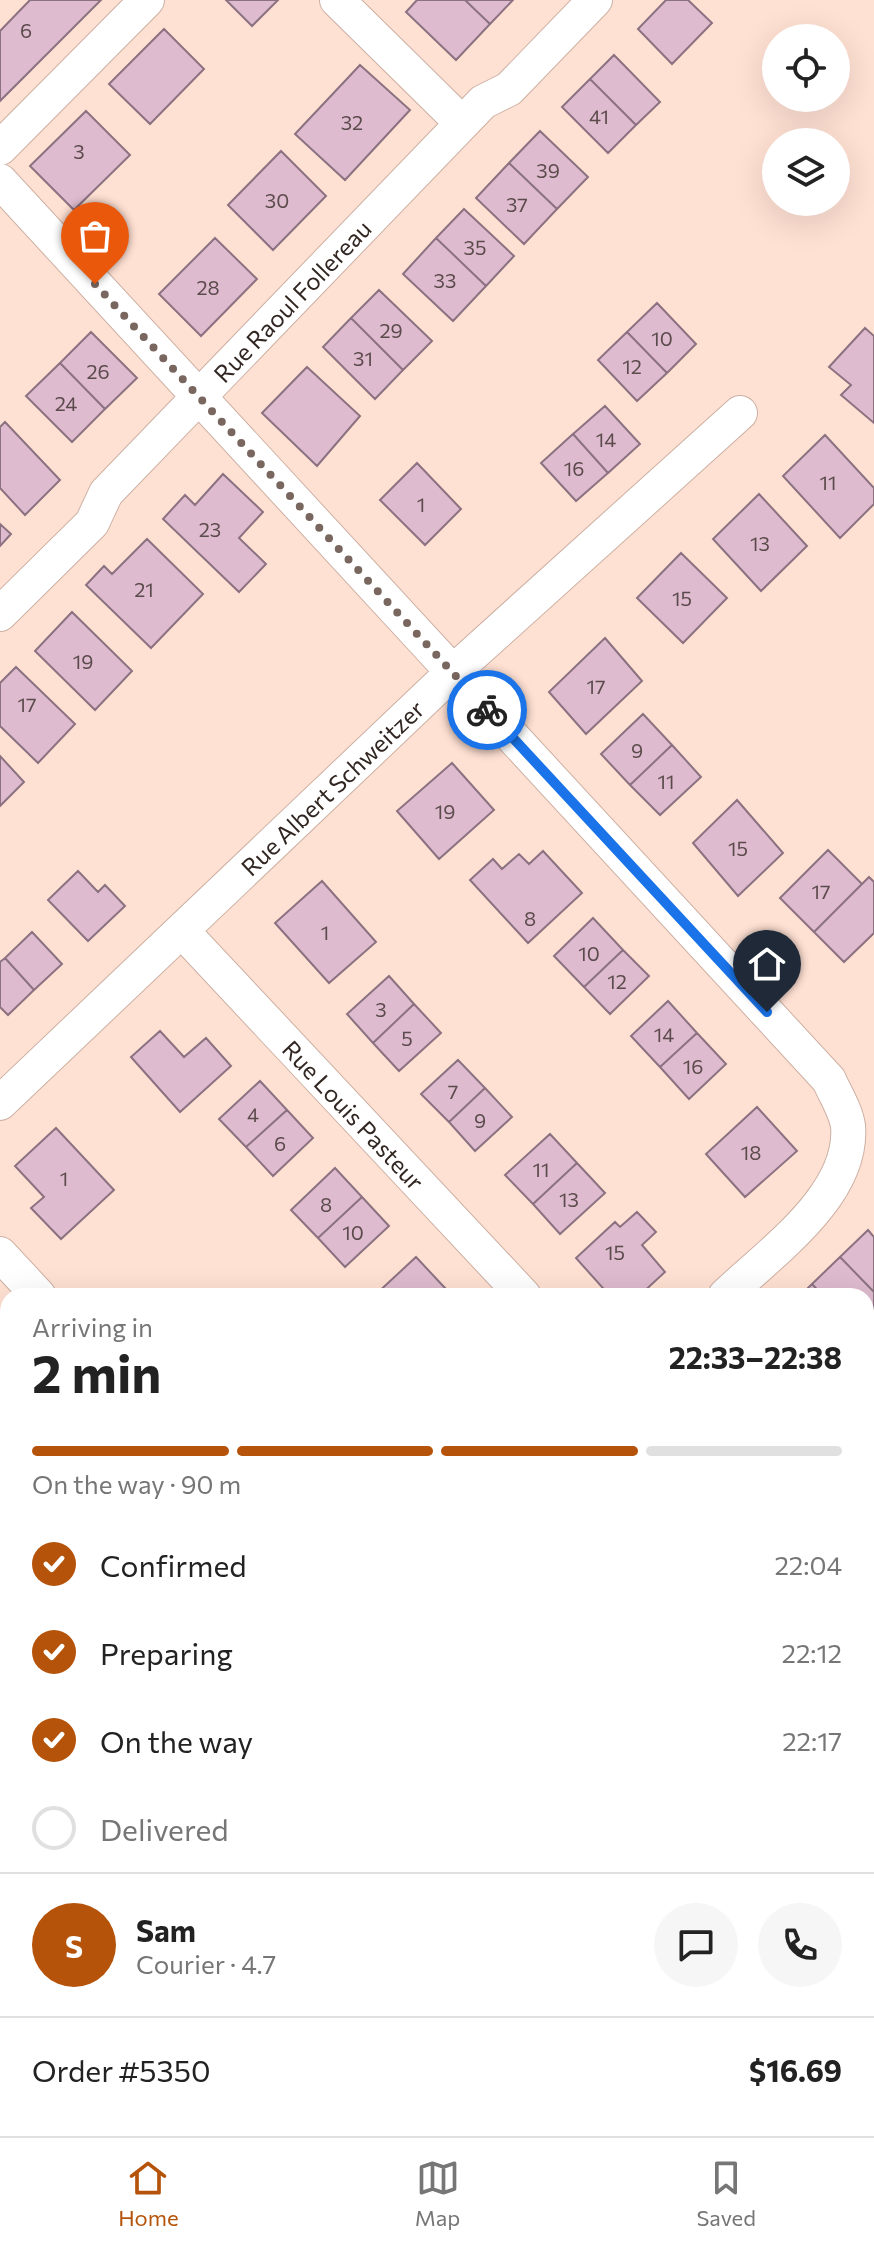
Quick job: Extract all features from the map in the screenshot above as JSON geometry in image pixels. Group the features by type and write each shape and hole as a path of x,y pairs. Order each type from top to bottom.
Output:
{"street":[{"path":"0,148 147,0"},
{"path":"337,0 462,123"},
{"name":"Rue Raoul Follereau","path":"0,614 92,523 106,493 462,123 483,102 509,89 595,0"},
{"path":"0,181 829,1080 861,1120 847,1156 823,1201 733,1288"},
{"name":"Rue Albert Schweitzer","path":"0,1103 453,672 740,413"},
{"name":"Rue Louis Pasteur","path":"183,932 517,1288"},
{"path":"0,1254 32,1288"}],"building":[{"path":"30,0 101,0 0,101 0,31"},
{"path":"226,0 278,0 252,26"},
{"path":"417,0 465,0 490,24 456,60 406,12"},
{"path":"465,0 513,0 490,24"},
{"path":"666,0 688,0 712,23 672,64 638,29"},
{"path":"164,29 204,69 150,124 109,84"},
{"path":"614,55 660,102 636,125 590,79"},
{"path":"360,65 410,110 345,180 295,134"},
{"path":"590,79 636,125 608,153 562,107"},
{"path":"86,111 130,155 74,210 30,166"},
{"path":"540,131 588,177 557,209 509,163"},
{"path":"281,151 326,196 273,250 228,205"},
{"path":"509,163 557,209 524,244 476,198"},
{"path":"464,209 514,256 486,286 436,238"},
{"path":"215,238 257,279 201,336 159,294"},
{"path":"436,238 486,286 453,321 403,274"},
{"path":"379,290 432,341 403,370 351,318"},
{"path":"657,303 696,344 667,373 627,332"},
{"path":"351,318 403,370 375,399 323,347"},
{"path":"865,328 874,336 874,423 841,395 851,385 829,367"},
{"path":"91,332 137,378 105,409 60,363"},
{"path":"627,332 667,373 637,401 598,360"},
{"path":"60,363 105,409 72,442 26,396"},
{"path":"307,367 360,416 317,466 262,413"},
{"path":"605,406 640,444 608,473 573,434"},
{"path":"5,422 60,480 25,515 0,488 0,427"},
{"path":"573,434 608,473 576,501 541,463"},
{"path":"825,435 874,488 874,504 840,538 783,476"},
{"path":"417,463 461,509 425,545 380,500"},
{"path":"223,474 263,512 239,538 266,564 239,592 163,519 185,495 195,505"},
{"path":"759,494 807,546 761,591 713,539"},
{"path":"0,524 11,534 0,546"},
{"path":"147,539 203,594 151,648 86,585 104,566 112,574"},
{"path":"681,553 727,598 683,643 637,598"},
{"path":"72,612 132,671 95,710 35,651"},
{"path":"605,638 642,681 586,734 549,692"},
{"path":"16,667 75,724 38,763 0,726 0,683"},
{"path":"643,714 672,745 630,785 601,754"},
{"path":"672,745 701,777 660,815 630,785"},
{"path":"0,756 24,782 0,806"},
{"path":"452,763 494,810 439,859 397,811"},
{"path":"737,800 783,853 738,896 693,843"},
{"path":"828,850 862,884 814,932 780,898"},
{"path":"543,851 582,893 528,943 470,880 493,859 502,869 519,854 529,864"},
{"path":"78,871 98,892 105,885 125,906 88,941 48,900"},
{"path":"869,877 874,882 874,933 844,962 814,932"},
{"path":"322,881 376,942 329,983 275,923"},
{"path":"593,918 623,950 584,987 554,956"},
{"path":"32,932 62,964 34,990 5,958"},
{"path":"623,950 649,976 610,1014 584,987"},
{"path":"5,958 34,990 8,1015 0,1007 0,962"},
{"path":"389,976 414,1004 373,1043 347,1014"},
{"path":"668,1001 697,1033 660,1067 631,1036"},
{"path":"414,1004 441,1033 399,1071 373,1043"},
{"path":"160,1031 184,1057 206,1038 231,1066 180,1112 131,1057"},
{"path":"697,1033 726,1064 689,1099 660,1067"},
{"path":"458,1060 485,1088 449,1122 421,1094"},
{"path":"260,1081 287,1110 246,1147 219,1119"},
{"path":"485,1088 512,1117 475,1151 449,1122"},
{"path":"757,1107 797,1151 745,1197 706,1154"},
{"path":"287,1110 313,1138 273,1176 246,1147"},
{"path":"56,1128 114,1190 61,1239 31,1208 44,1197 15,1166"},
{"path":"550,1134 577,1163 533,1204 505,1175"},
{"path":"577,1163 605,1193 560,1234 533,1204"},
{"path":"335,1168 362,1197 318,1238 291,1210"},
{"path":"362,1197 389,1226 345,1267 318,1238"},
{"path":"637,1212 656,1232 642,1245 665,1272 648,1288 603,1288 576,1258 615,1222 620,1227"},
{"path":"868,1230 874,1237 874,1288 870,1288 840,1257"},
{"path":"416,1257 445,1288 383,1288"},
{"path":"840,1257 870,1288 816,1288 812,1284"}],"way so far":[{"path":"95,284 487,710"}],"route":[{"path":"487,710 767,1012"}]}
